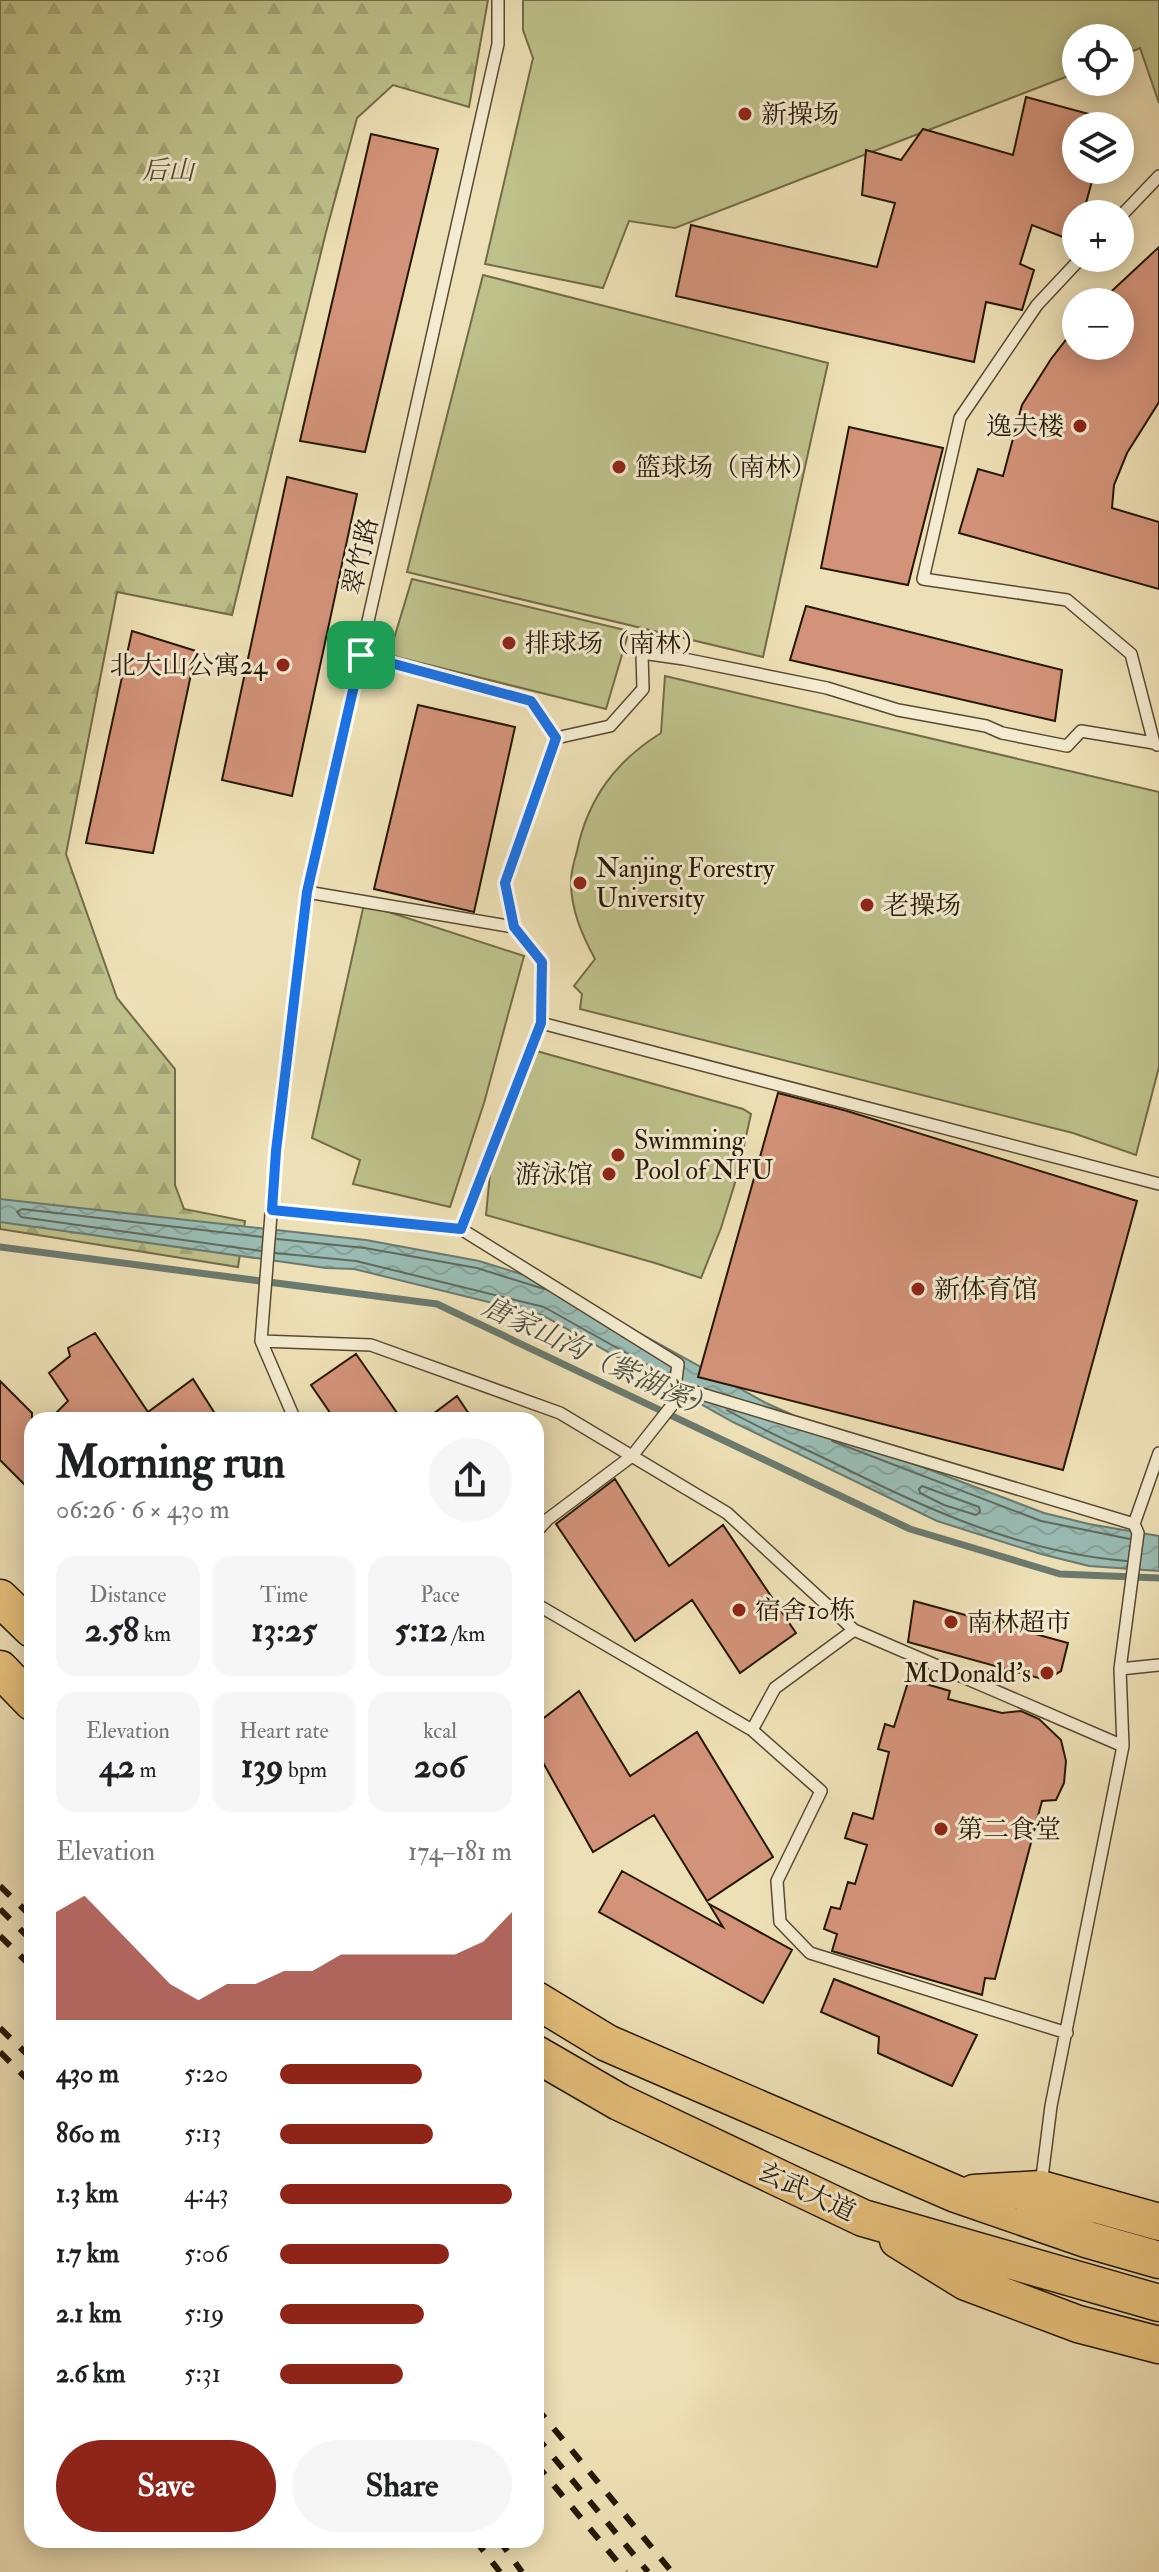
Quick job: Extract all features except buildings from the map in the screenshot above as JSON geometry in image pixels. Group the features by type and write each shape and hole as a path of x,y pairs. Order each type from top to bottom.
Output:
{"highway":[{"path":"0,1598 24,1621"},
{"path":"0,1669 24,1694"},
{"path":"544,2005 607,2043 956,2194 1089,2240 1159,2260"},
{"name":"玄武大道","path":"544,2059 619,2102 863,2218 1159,2303"},
{"path":"956,2194 1041,2189 1159,2222"},
{"path":"863,2218 966,2282 1078,2324 1159,2345"}],"lane":[{"name":"翠竹路","path":"261,1341 276,1151 307,892 498,44 498,0"},
{"path":"1134,202 1159,176"},
{"path":"556,738 610,726 643,689 642,653 827,688 898,710 986,726 1002,733 1067,746 1081,731 1156,744 1131,654 1067,600 923,579 960,418 1037,305 1068,272"},
{"path":"361,655 531,701 556,738"},
{"path":"461,1229 541,1023 542,962 514,927 505,883 556,738"},
{"path":"307,892 514,927"},
{"path":"541,1023 1159,1184"},
{"path":"272,1210 461,1229 678,1364 673,1404 632,1456 544,1523"},
{"path":"292,1412 261,1341 371,1345 560,1413 727,1513 854,1630 1123,1746"},
{"path":"675,1386 1134,1524"},
{"path":"1041,2189 1051,2106 1123,1746 1120,1669 1138,1533 1134,1524 1159,1453"},
{"path":"544,1609 752,1730 821,1791 777,1881 780,1922 810,1953 1067,2033"},
{"path":"752,1730 775,1688 854,1630"},
{"path":"1120,1669 1159,1665"}],"green space":[{"name":"后山","path":"0,0 488,0 469,107 393,85 357,118 232,615 117,592 66,854 117,998 175,1069 175,1185 184,1209 245,1221 238,1267 0,1229"},
{"name":"新操场","path":"523,0 1159,0 1159,103 1140,48 1134,50 1134,24 1062,24 1062,78 675,228 629,221 603,288 485,264 533,58 523,30"},
{"name":"篮球场（南林）","path":"483,275 828,363 763,657 407,572"},
{"name":"排球场（南林）","path":"412,579 629,631 606,709 389,655"},
{"name":"老操场","path":"665,676 1159,792 1159,1067 1136,1155 1073,1133 580,1009 582,994 574,986 595,959 575,912 571,882 574,863 588,814 606,783 630,756 661,733"},
{"path":"364,904 524,956 484,1103 450,1207 353,1184 360,1160 312,1138"},
{"name":"Swimming Pool of NFU","path":"533,1050 743,1109 751,1114 738,1173 701,1278 486,1215 490,1174 502,1127"}],"water":[{"path":"0,1199 366,1240 479,1261 560,1286 766,1403 835,1434 1044,1513 1159,1536 1159,1571 1089,1566 937,1521 733,1422 542,1315 354,1269 326,1268 0,1222"}],"waterway":[{"name":"唐家山沟（紫湖溪）","path":"0,1247 437,1304 910,1529 1060,1574 1159,1578"}],"railway":[{"path":"0,1886 24,1909"},
{"path":"0,1909 24,1933"},
{"path":"0,1936 24,1959"},
{"path":"0,2028 24,2051"},
{"path":"0,2052 24,2076"},
{"path":"544,2417 672,2572"},
{"path":"544,2446 648,2572"},
{"path":"544,2474 626,2572"},
{"path":"481,2548 500,2572"},
{"path":"505,2548 522,2572"}],"place":[{"name":"新操场","path":"745,114"},
{"name":"逸夫楼","path":"1080,426"},
{"name":"篮球场（南林）","path":"619,467"},
{"name":"排球场（南林）","path":"509,643"},
{"name":"北大山公寓24","path":"283,665"},
{"name":"Nanjing Forestry University","path":"580,883"},
{"name":"老操场","path":"867,905"},
{"name":"Swimming Pool of NFU","path":"618,1155"},
{"name":"游泳馆","path":"609,1174"},
{"name":"新体育馆","path":"918,1289"},
{"name":"宿舍10栋","path":"739,1610"},
{"name":"南林超市","path":"951,1622"},
{"name":"McDonald's","path":"1047,1673"},
{"name":"第二食堂","path":"941,1829"}],"route":[{"path":"361,655 531,701 556,738 505,883 514,927 542,962 541,1023 461,1229 272,1210 276,1151 307,892 361,655"}]}
